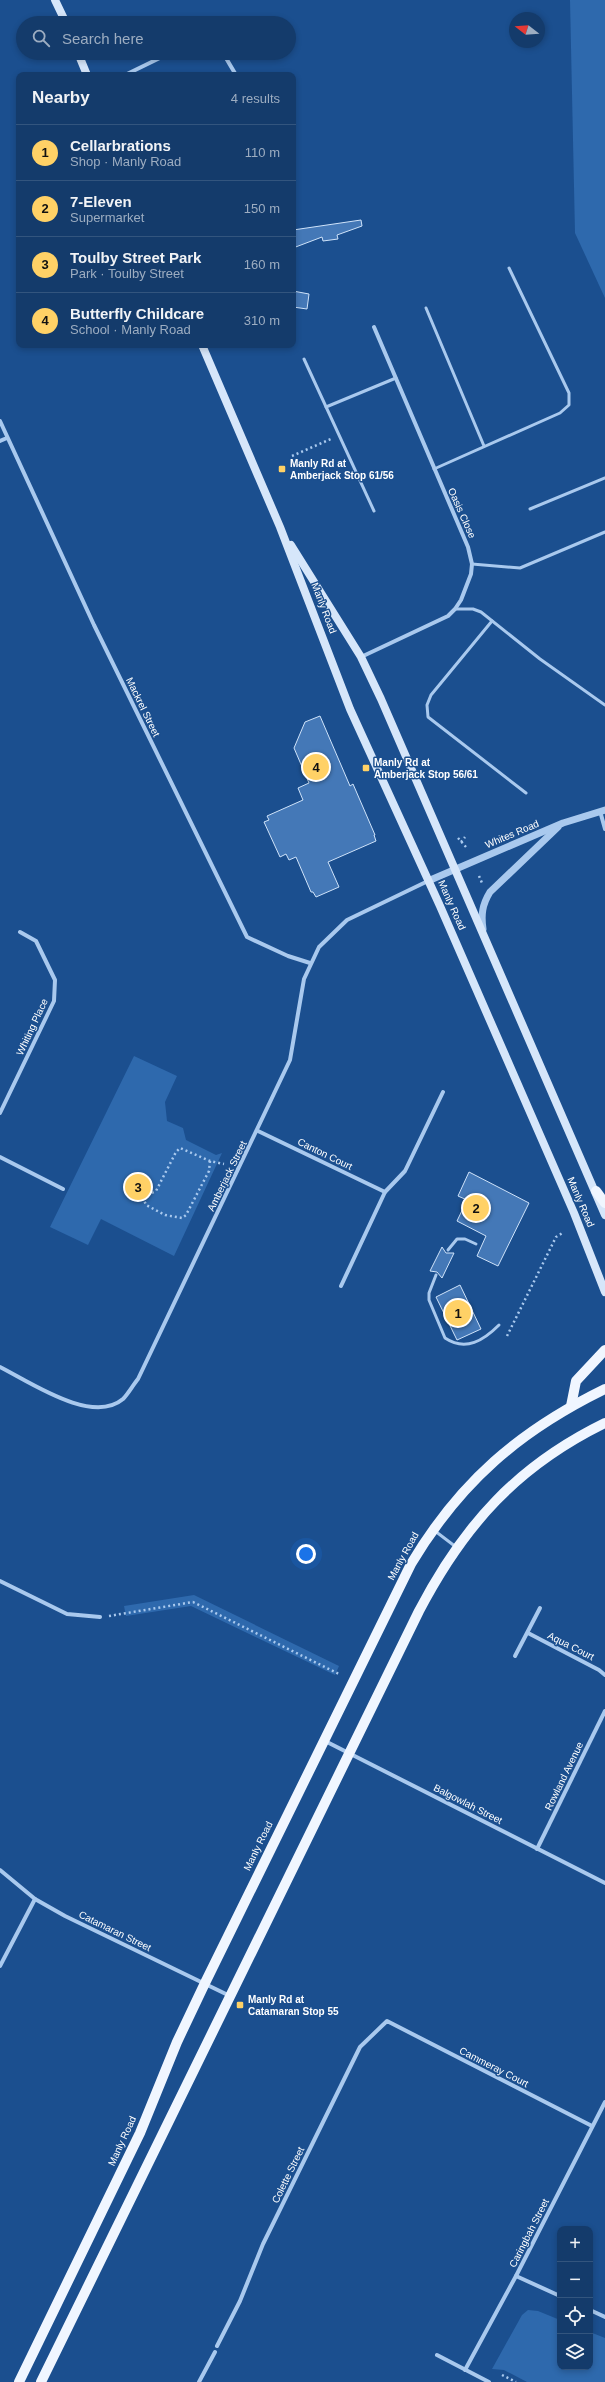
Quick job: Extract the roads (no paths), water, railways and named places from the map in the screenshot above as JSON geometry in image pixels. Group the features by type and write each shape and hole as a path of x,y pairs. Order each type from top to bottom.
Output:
{"main road":[{"path":"55,0 63,16"},
{"path":"81,60 86,72"},
{"name":"Manly Road","path":"203,348 280,527 350,709 428,881 574,1213 605,1292"},
{"name":"Manly Road","path":"280,527 361,657 596,1191 605,1215"},
{"path":"596,1191 605,1203"},
{"path":"571,1406 576,1381 605,1350"},
{"name":"Manly Road","path":"19,2382 140,2133 178,2042 205,1983 411,1564 432,1529 451,1504 494,1461 539,1426 571,1406 605,1389"},
{"path":"41,2382 423,1604 445,1563 479,1519 526,1472 562,1447 605,1423"}],"street":[{"path":"131,72 156,60"},
{"path":"227,60 234,72"},
{"name":"Oasis Close","path":"361,657 448,616 455,609 468,584 472,564 468,547 374,327"},
{"name":"Mackrel Street","path":"0,421 97,632 247,937 288,956 310,963"},
{"path":"0,442 7,438"},
{"path":"603,810 605,830"},
{"name":"Whites Road","path":"428,881 563,823 603,810"},
{"path":"483,933 481,914 484,902 490,892 563,823"},
{"name":"Amberjack Street","path":"0,1367 68,1401 87,1408 103,1407 122,1399 138,1379 258,1131 290,1060 304,979 310,963 319,947 347,920 428,881"},
{"name":"Whiting Place","path":"0,1112 54,1001 55,980 36,941 20,932"},
{"path":"341,1286 385,1192 405,1171 443,1092"},
{"name":"Canton Court","path":"258,1131 385,1192"},
{"path":"0,1157 63,1189"},
{"path":"0,1581 67,1614 100,1617"},
{"path":"516,1656 540,1608"},
{"name":"Aqua Court","path":"528,1633 599,1670 605,1675"},
{"name":"Rowland Avenue","path":"537,1849 605,1711"},
{"name":"Balgowlah Street","path":"324,1740 605,1883"},
{"name":"Catamaran Street","path":"0,1870 36,1899 65,1916 230,1996"},
{"path":"0,1966 36,1899"},
{"name":"Cammeray Court","path":"387,2021 592,2126"},
{"name":"Colette Street","path":"217,2346 240,2301 262,2244 360,2047 387,2021"},
{"name":"Caringbah Street","path":"465,2370 516,2276 605,2102"},
{"path":"516,2276 557,2295"},
{"path":"593,2311 605,2317"},
{"path":"199,2382 215,2352"},
{"path":"437,2355 490,2382"}],"lane":[{"path":"434,469 560,413 569,405 569,393 509,268"},
{"path":"426,308 484,446"},
{"path":"304,359 374,511"},
{"path":"326,407 396,378"},
{"path":"530,509 605,478"},
{"path":"472,564 520,568 605,532"},
{"path":"455,609 473,609 481,612 540,659 605,705"},
{"path":"492,621 431,694 427,705 428,716 526,793"},
{"path":"448,1250 457,1239 465,1239 476,1244"},
{"path":"436,1274 428,1293 429,1300 445,1338 459,1345 475,1343 486,1338 499,1325"},
{"path":"432,1529 457,1547"}],"place":[{"name":"Manly Rd at Amberjack Stop 61/56","path":"282,469"},
{"name":"Butterfly Childcare","path":"316,767"},
{"name":"Manly Rd at Amberjack Stop 56/61","path":"366,768"},
{"name":"Toulby Street Park","path":"138,1187"},
{"name":"7-Eleven","path":"476,1208"},
{"name":"Cellarbrations","path":"458,1313"},
{"name":"Manly Rd at Catamaran Stop 55","path":"240,2005"}]}
